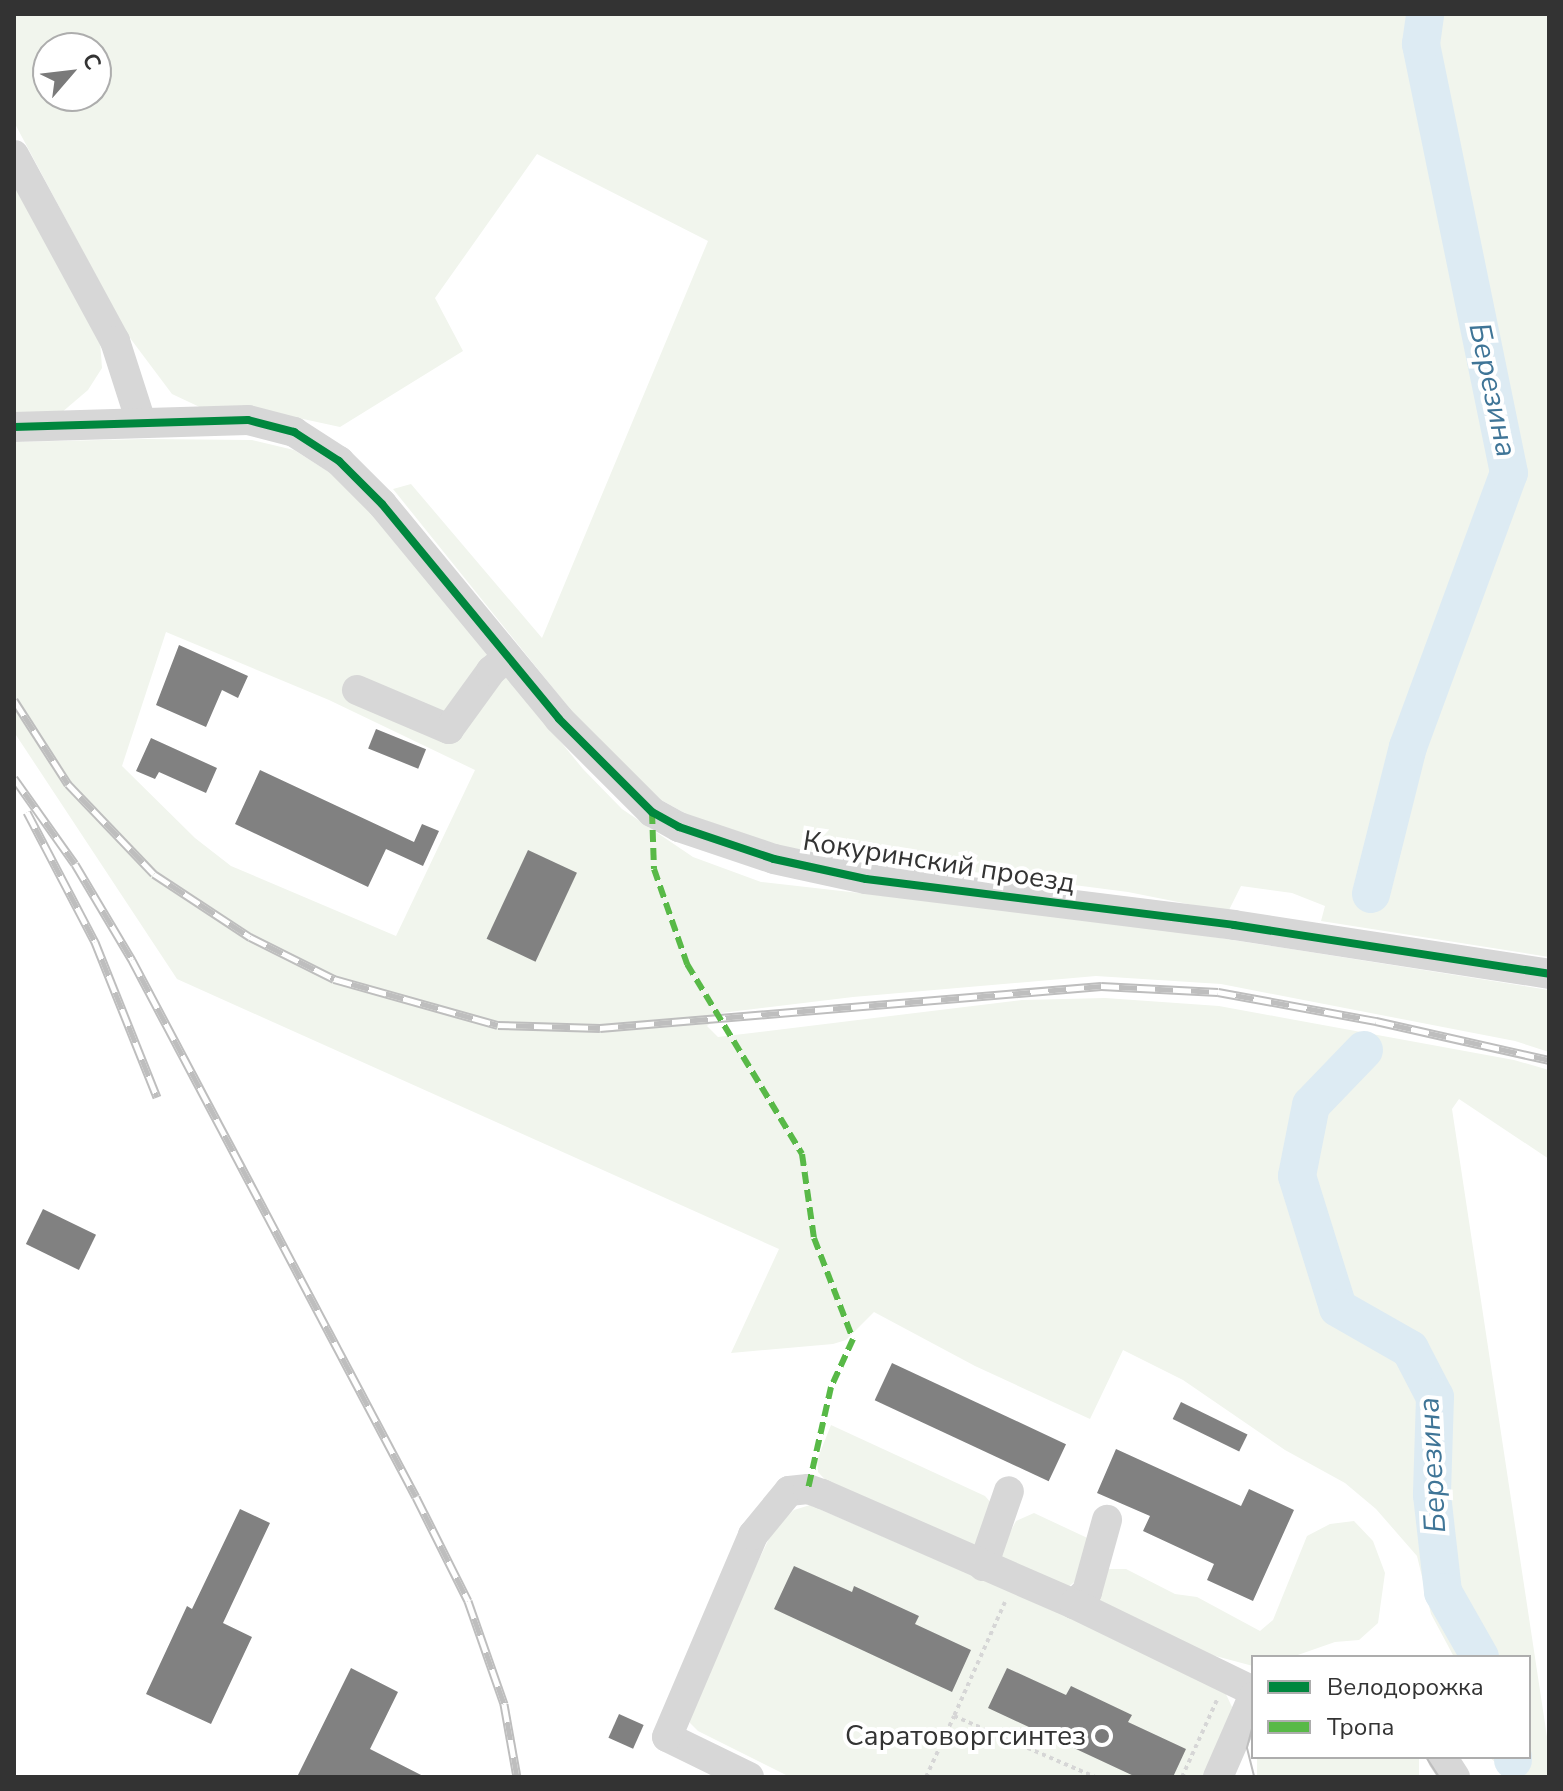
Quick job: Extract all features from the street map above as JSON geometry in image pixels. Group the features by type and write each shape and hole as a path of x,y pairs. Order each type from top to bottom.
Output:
{"street":[{"path":"14,155 115,341 141,422"},
{"name":"Кокуринский проезд","path":"14,427 248,420 294,432 339,461 382,504 559,719 652,812 679,827 774,859 866,879 1234,925 1549,974"},
{"path":"357,690 449,729 491,671 507,657"},
{"path":"749,1777 667,1737 753,1535 789,1491 808,1489 822,1494 1074,1604 1251,1690"},
{"path":"983,1566 1009,1491"},
{"path":"1074,1604 1087,1592 1107,1520"},
{"path":"1218,1777 1251,1702"},
{"path":"1443,1759 1455,1777"}],"path":[{"path":"926,1777 1015,1579"},
{"path":"954,1716 1095,1777"}],"shaded area":[{"path":"14,14 1549,14 1549,957 1321,921 1325,906 1292,893 1241,886 1228,912 1128,892 782,847 699,821 656,797 602,749 393,489 411,484 542,638 708,241 537,154 435,298 463,351 340,427 271,412 206,410 172,394 127,334 14,122"},
{"path":"14,183 100,341 102,368 88,390 61,413 14,413"},
{"path":"252,440 294,450 340,479 385,528 583,769 622,809 693,857 761,882 1132,924 1549,990 1549,1052 1515,1041 1221,984 1096,976 853,997 721,1013 707,1026 718,1037 1022,1000 1105,998 1219,1006 1514,1060 1549,1070 1549,1159 1459,1099 1452,1109 1549,1750 1549,1777 1513,1777 1491,1759 1531,1759 1531,1655 1453,1655 1431,1614 1417,1556 1376,1509 1345,1483 1285,1450 1183,1380 1123,1350 1090,1419 975,1366 874,1312 846,1340 833,1344 731,1353 779,1249 177,979 14,732 14,442","holes":["166,632 329,700 475,770 396,936 231,866 195,838 122,766"]},
{"path":"831,1425 985,1496 992,1504 986,1540 971,1547 830,1485 818,1472 817,1460"},
{"path":"810,1505 1134,1645 1224,1690 1232,1707 1212,1777 790,1777 698,1731 690,1723 688,1709 774,1528 794,1510"},
{"path":"1034,1513 1096,1542 1078,1579 1067,1588 1004,1563 1000,1552 1016,1521"},
{"path":"1354,1521 1373,1541 1385,1573 1378,1623 1359,1640 1335,1642 1298,1655 1251,1655 1251,1665 1208,1654 1098,1602 1108,1569 1126,1569 1175,1594 1197,1597 1260,1631 1273,1620 1307,1536 1330,1524"},
{"path":"1257,1759 1419,1759 1419,1777 1257,1777"}],"building":[{"path":"179,645 248,676 238,698 222,690 206,727 156,705"},
{"path":"376,729 426,749 418,769 368,748"},
{"path":"151,738 217,768 206,793 159,772 155,779 136,771"},
{"path":"260,770 414,842 422,824 439,831 423,866 386,849 368,887 235,824"},
{"path":"528,850 577,873 536,962 487,939"},
{"path":"43,1209 96,1235 79,1270 26,1244"},
{"path":"892,1363 1066,1444 1049,1481 875,1400"},
{"path":"1181,1402 1248,1434 1239,1452 1173,1419"},
{"path":"1116,1449 1241,1506 1249,1489 1294,1510 1253,1601 1207,1580 1214,1564 1143,1531 1150,1516 1097,1493"},
{"path":"240,1509 270,1523 223,1623 252,1637 211,1724 146,1694 187,1606 192,1609"},
{"path":"794,1566 852,1592 854,1586 919,1616 915,1624 971,1650 952,1692 774,1609"},
{"path":"351,1668 398,1692 370,1749 425,1777 297,1777"},
{"name":"Саратоворгсинтез","path":"1007,1668 1066,1695 1071,1686 1132,1715 1128,1722 1186,1749 1173,1777 1136,1777 988,1708"},
{"path":"619,1714 644,1725 633,1749 608,1738"}],"waterway":[{"name":"Березина","path":"1371,894 1408,747 1509,473 1421,44 1425,14"},
{"name":"Березина","path":"1364,1050 1311,1105 1297,1176 1338,1308 1410,1349 1435,1397 1432,1495 1443,1592 1479,1655"}],"tram line":[{"path":"1251,1733 1247,1748 1254,1777"},
{"path":"1427,1759 1439,1777"}],"railway":[{"path":"14,700 68,784 154,874 250,937 334,979 498,1025 600,1028 1101,986 1218,992 1376,1021 1549,1060"},
{"path":"14,778 75,864 132,960 416,1497 468,1601 504,1704 517,1777"},
{"path":"27,812 95,942 157,1097"}],"marked path":[{"path":"652,812 654,869 687,964 802,1154 814,1238 853,1339 831,1387 808,1489"}],"cycle path":[{"path":"14,427 248,420 294,432 339,461 382,504 559,719 652,812 679,827 774,859 866,879 1234,925 1549,974"}],"place":[{"name":"Саратоворгсинтез","path":"1102,1736"}]}
